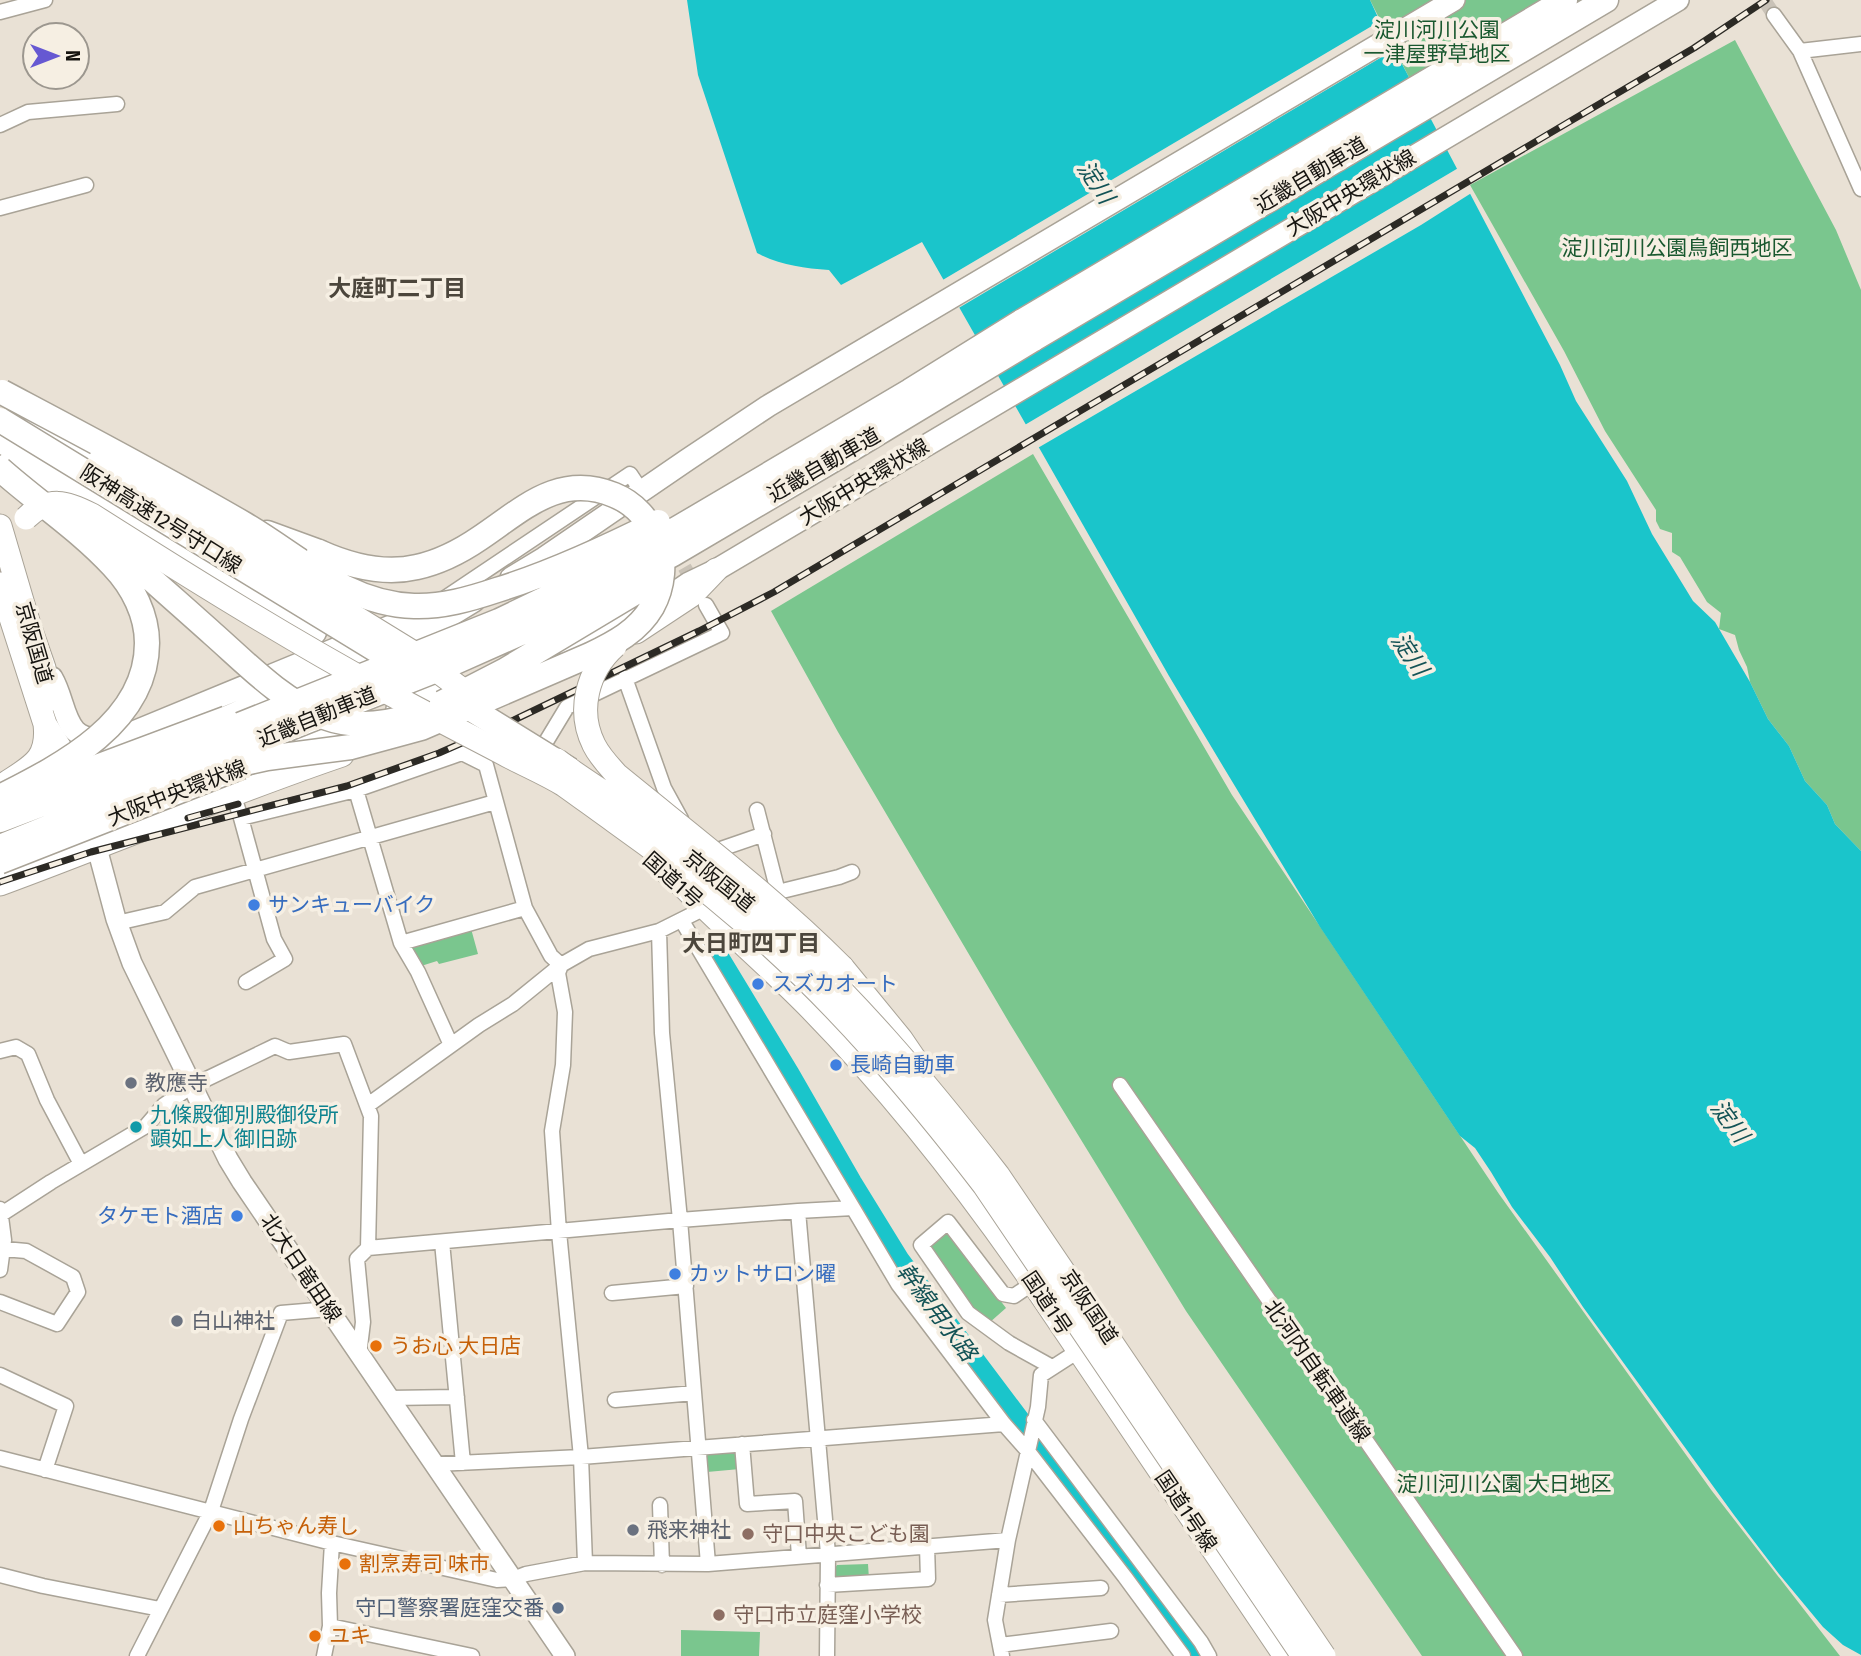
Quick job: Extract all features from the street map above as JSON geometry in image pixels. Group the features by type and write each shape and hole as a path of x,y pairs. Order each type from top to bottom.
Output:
{"highway":[{"name":"近畿自動車道","path":"0,820 387,667 521,610 625,559 1564,0"},
{"name":"近畿自動車道","path":"0,847 146,788 181,771 444,667 552,620 673,554 1606,0"},
{"path":"0,391 246,526 335,584 384,603 415,606 462,600 508,587 568,564 671,515 905,383 958,360"},
{"path":"0,386 57,433"},
{"name":"阪神高速12号守口線","path":"0,420 318,625"},
{"name":"京阪国道","path":"0,433 8,426 29,423 57,433 409,650 750,928 833,1008 906,1087 976,1174 1303,1656"},
{"name":"阪神高速12号守口線","path":"0,440 318,625"},
{"path":"0,459 60,499 260,676 292,701 339,721 369,724 412,716 504,671 734,531 848,451"},
{"path":"0,469 113,566 140,608 147,647 138,687 104,732 58,766 1,792"},
{"path":"146,788 184,781 267,758 352,747 421,728 610,646 640,624 654,604 661,580 659,543 642,514 623,498 589,488 548,494 521,508 464,548 433,562 400,569 356,566 246,526"},
{"path":"7,577 20,528 26,518 41,506 54,503 76,507 305,647 386,692 566,777"},
{"name":"京阪国道","path":"0,526 7,577 9,634 45,724 67,760 97,848"},
{"path":"716,570 692,595 611,638 587,693 589,733 595,747 617,775 773,902 842,967 901,1039 955,1120"},
{"name":"京阪国道","path":"7,577 44,667 46,682 67,747 67,760"},
{"path":"318,625 566,777"},
{"path":"267,780 492,684 575,643"},
{"path":"1,792 43,754 45,724"},
{"name":"国道1号","path":"97,848 267,780 394,737 428,731 447,733 465,740 558,792 644,853 684,887 810,1008 896,1101 963,1185 1046,1302 1080,1360"},
{"path":"1,792 67,760"},
{"name":"京阪国道","path":"566,777 616,800 761,914 813,962 910,1065 998,1175 1324,1656"},
{"path":"0,884 97,848"},
{"name":"国道1号線","path":"1080,1360 1284,1656"}],"main road":[{"path":"1,792 226,717 430,628 544,558 768,406 1454,0"},
{"name":"大阪中央環状線","path":"716,570 1678,0"},
{"path":"67,760 423,613 544,558"},
{"path":"81,801 477,639 501,632 527,630 611,638"},
{"name":"大阪中央環状線","path":"0,863 300,745 575,643 611,638"},
{"path":"44,667 54,681 71,727 82,736 96,740 147,728"},
{"name":"北大日竜田線","path":"97,848 117,923 132,963 235,1170 565,1656"}],"street":[{"path":"0,12 45,0"},
{"path":"1774,15 1800,51 1861,189"},
{"path":"1800,51 1861,44"},
{"path":"0,125 28,112 117,104"},
{"path":"0,208 86,185"},
{"path":"423,613 633,478"},
{"path":"527,774 567,707 722,633 706,605"},
{"path":"368,1105 479,1025 513,1004 561,965 589,949 659,931 682,921 705,908 720,890 722,884 719,874 707,853 672,806 625,678"},
{"path":"241,818 356,790 462,753 486,765 525,908 551,956 561,965"},
{"path":"356,790 401,943 418,972 451,1045"},
{"path":"233,794 274,939 285,959 246,982"},
{"path":"117,923 164,912 195,887 495,802"},
{"path":"757,810 778,892"},
{"path":"707,853 764,834"},
{"path":"722,884 758,894 778,892 852,872"},
{"path":"401,943 525,908"},
{"path":"682,921 898,1284 1004,1424 1027,1448 1183,1656"},
{"path":"659,931 662,1033 709,1564"},
{"path":"561,965 558,973 565,1012 563,1065 552,1131 581,1457 585,1563"},
{"path":"0,1270 4,1249 1,1213 146,1126 164,1105 192,1086 275,1046 289,1052 344,1044 371,1116 368,1248"},
{"path":"0,1051 16,1047 28,1054 47,1100 81,1164"},
{"name":"北河内自転車道線","path":"1120,1085 1515,1656"},
{"path":"359,1355 363,1322 357,1259 368,1248 680,1220 853,1208"},
{"path":"798,1211 828,1554 827,1656"},
{"path":"1033,1283 1014,1296 1003,1294 948,1222 920,1244 968,1313 1009,1343 1052,1367"},
{"path":"442,1242 463,1463"},
{"path":"0,1302 57,1324 78,1292 73,1277 26,1251 4,1249"},
{"path":"612,1293 686,1286"},
{"path":"137,1656 211,1511 241,1419 281,1313 329,1309"},
{"path":"1111,1631 1001,1650 995,1620 1027,1448 1038,1407 1041,1375 1052,1367 1080,1360 1080,1370 1274,1656"},
{"path":"0,1375 65,1406 45,1469"},
{"path":"615,1400 694,1393"},
{"path":"389,1398 457,1397"},
{"path":"1033,1422 1209,1656"},
{"path":"436,1464 581,1457 1004,1424"},
{"path":"743,1444 747,1504 795,1501 799,1556"},
{"path":"0,1458 332,1543 497,1580 585,1563 709,1564 1009,1540"},
{"path":"660,1505 662,1565"},
{"path":"324,1656 330,1626 332,1543"},
{"path":"828,1585 928,1579 927,1546"},
{"path":"0,1575 160,1609"},
{"path":"999,1595 1101,1588"},
{"path":"330,1626 472,1656"}],"green space":[{"name":"淀川河川公園 一津屋野草地区","path":"1370,0 1583,0 1421,101"},
{"name":"淀川河川公園鳥飼西地区","path":"1735,40 1836,230 1861,290 1861,851 1835,824 1827,805 1805,781 1789,746 1768,719 1750,682 1735,635 1719,629 1721,613 1707,602 1680,557 1672,552 1672,533 1660,529 1656,521 1656,510 1605,431 1564,351 1470,185"},
{"name":"淀川河川公園 大日地区","path":"1033,454 1232,795 1499,1194 1712,1491 1840,1656 1422,1656 1186,1311 1010,1024 838,732 771,611"},
{"path":"470,925 478,954 421,966 409,943"},
{"path":"943,1232 948,1232 1006,1308 989,1323 972,1309 927,1248"},
{"path":"734,1451 738,1454 740,1469 707,1472 706,1457 709,1453"},
{"path":"868,1564 869,1579 834,1581 833,1571 837,1565"},
{"path":"681,1630 760,1632 759,1656 681,1656"}],"water":[{"name":"淀川","path":"687,0 1370,0 1560,365 1576,401 1627,481 1652,534 1693,601 1715,622 1768,719 1789,746 1805,781 1827,805 1835,824 1861,851 1861,1655 1843,1645 1823,1627 1734,1515 1512,1207 1475,1148 1460,1136 1320,927 1169,676 922,242 841,285 829,270 792,265 757,253 698,75"}],"pier":[{"path":"1382,20 1397,48 957,309 941,281"},
{"path":"1460,167 1473,192 1036,449 1023,426"}],"waterway":[{"name":"幹線用水路","path":"710,946 898,1261 1195,1656"}],"tunnel":[{"path":"1764,0 1774,15"},
{"path":"674,549 697,589"}],"railway":[{"path":"0,882 91,852 347,786 439,753 699,631 774,592 1694,48 1766,0"},
{"path":"188,818 238,804"}],"place":[{"name":"サンキューバイク","path":"254,905"},
{"name":"スズカオート","path":"758,984"},
{"name":"長崎自動車","path":"836,1065"},
{"name":"教應寺","path":"131,1083"},
{"name":"九條殿御別殿御役所 顕如上人御旧跡","path":"136,1127"},
{"name":"タケモト酒店","path":"237,1216"},
{"name":"カットサロン曜","path":"675,1274"},
{"name":"白山神社","path":"177,1321"},
{"name":"うお心 大日店","path":"376,1346"},
{"name":"山ちゃん寿し","path":"219,1526"},
{"name":"飛来神社","path":"633,1530"},
{"name":"守口中央こども園","path":"748,1534"},
{"name":"割烹寿司 味市","path":"345,1564"},
{"name":"守口警察署庭窪交番","path":"558,1608"},
{"name":"守口市立庭窪小学校","path":"719,1615"},
{"name":"ユキ","path":"315,1636"}],"district":[{"name":"大庭町二丁目","path":"397,288"},
{"name":"大日町四丁目","path":"751,943"}]}
